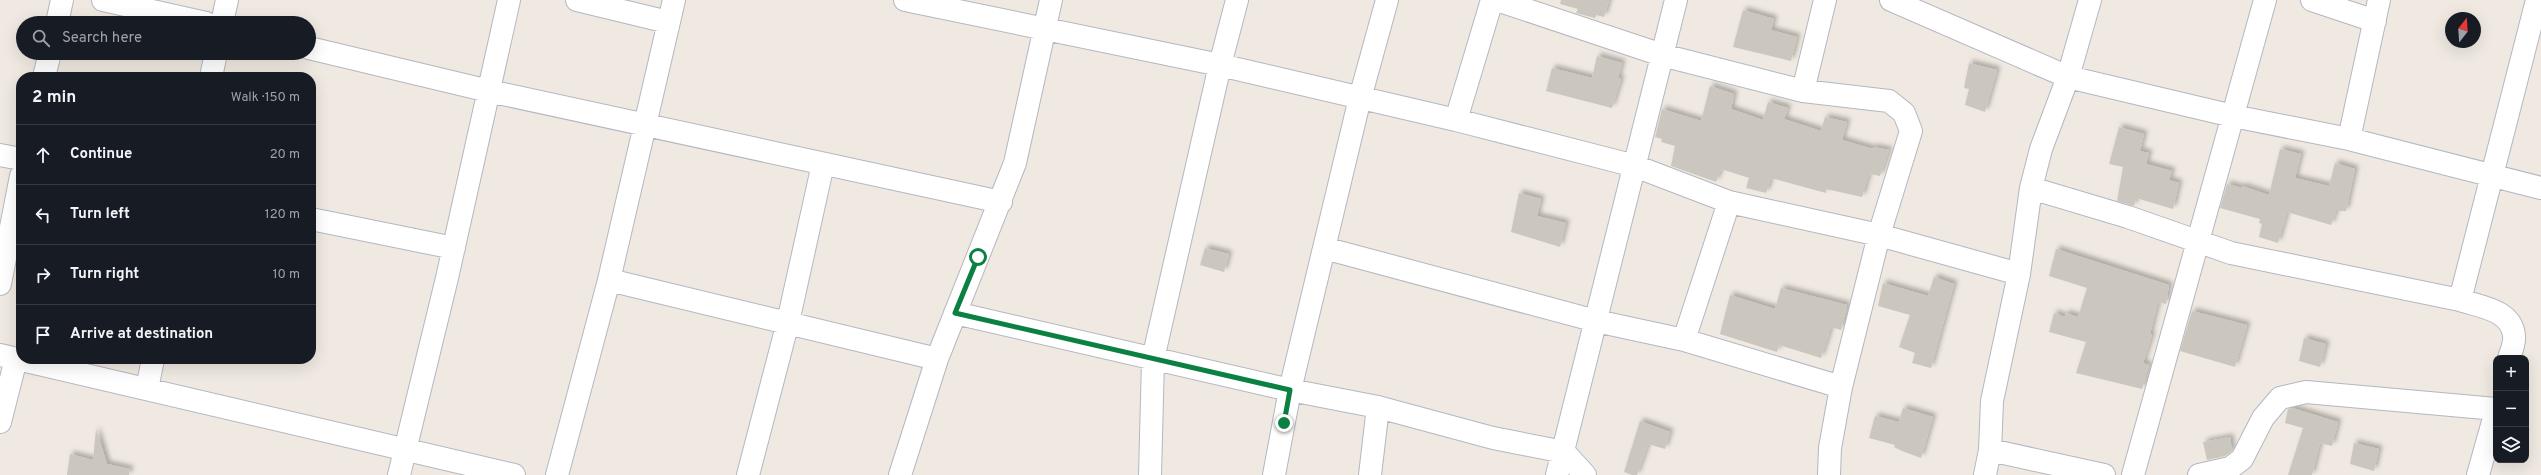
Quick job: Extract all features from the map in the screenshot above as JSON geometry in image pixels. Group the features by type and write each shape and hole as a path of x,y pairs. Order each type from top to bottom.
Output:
{"street":[{"path":"59,16 62,0"},
{"path":"103,0 175,16"},
{"path":"224,16 227,0"},
{"path":"399,475 454,248 509,0"},
{"path":"577,0 668,22"},
{"path":"557,475 609,280 674,0"},
{"path":"905,0 1043,30 1220,65 1456,120 1635,166 1729,202 1879,236 2019,274"},
{"path":"900,475 937,359 1001,202 1015,163 1043,30 1051,0"},
{"path":"1150,475 1153,359 1220,65 1237,0"},
{"path":"1274,475 1290,390 1360,98 1387,0"},
{"path":"1456,120 1492,0"},
{"path":"1497,0 1662,55 1803,91 1889,101 1904,113 1911,131 1879,236 1841,387 1830,448 1829,475"},
{"path":"1557,475 1564,452 1676,0"},
{"path":"1803,91 1825,0"},
{"path":"1891,0 2068,77 2233,116 2349,139 2541,188"},
{"path":"1985,475 1990,450 1992,401 2019,274 2031,188 2041,149 2068,77 2090,0"},
{"path":"2133,475 2265,0"},
{"path":"2312,0 2375,21"},
{"path":"2349,139 2379,0"},
{"path":"2460,300 2537,0"},
{"path":"316,50 489,91 1001,202"},
{"path":"45,72 48,60"},
{"path":"212,72 215,60"},
{"path":"0,155 16,158"},
{"path":"748,475 788,322 823,164"},
{"path":"2031,188 2198,241 2231,253 2460,300 2495,311 2510,321 2515,337 2510,355"},
{"path":"0,284 16,202"},
{"path":"1684,340 1729,202"},
{"path":"316,220 454,248"},
{"path":"1324,248 1596,321 1684,340 1841,387"},
{"path":"609,280 937,359"},
{"path":"955,313 1290,390 1378,407 1493,438 1564,452 1585,475"},
{"path":"0,422 8,357"},
{"path":"38,364 514,475"},
{"path":"147,389 152,364"},
{"path":"2199,475 2230,468 2243,467 2251,437 2263,418 2280,398 2306,392 2493,410"},
{"path":"1370,475 1372,443 1378,407"},
{"path":"2478,475 2493,421"},
{"path":"1990,450 2104,475"}],"building":[{"path":"1561,0 1609,0 1604,17 1596,15 1595,18 1576,13 1578,9 1560,4"},
{"path":"1743,10 1774,19 1771,30 1797,37 1791,61 1733,47"},
{"path":"1597,56 1622,63 1618,78 1621,79 1612,108 1546,91 1552,68 1592,78"},
{"path":"1969,63 1997,70 1985,112 1965,105 1969,89 1964,88"},
{"path":"1710,86 1734,94 1731,109 1763,120 1768,102 1788,108 1784,119 1821,131 1825,117 1847,122 1842,140 1873,149 1873,147 1889,150 1880,176 1869,174 1862,197 1826,189 1826,193 1771,178 1766,193 1746,188 1749,178 1721,169 1716,182 1671,166 1675,146 1661,142 1662,139 1655,137 1662,109 1701,121"},
{"path":"2119,127 2144,134 2140,151 2149,153 2146,164 2172,171 2169,180 2179,183 2173,209 2136,198 2134,206 2117,201 2123,167 2109,164"},
{"path":"2280,149 2301,154 2295,178 2329,186 2335,163 2355,169 2346,211 2336,211 2331,225 2287,212 2278,243 2259,237 2262,224 2259,223 2260,219 2220,208 2227,184 2242,188 2242,186 2269,195"},
{"path":"1519,193 1541,199 1537,216 1566,223 1560,247 1511,232"},
{"path":"1205,248 1229,254 1224,272 1200,265"},
{"path":"2056,249 2169,285 2166,304 2158,302 2150,334 2152,335 2143,363 2149,365 2142,389 2076,373 2086,342 2049,332 2054,313 2065,317 2066,313 2078,317 2087,288 2049,276"},
{"path":"1934,277 1954,284 1931,368 1912,363 1915,353 1899,347 1910,315 1878,306 1883,283 1928,296"},
{"path":"1781,288 1847,305 1841,330 1831,327 1821,358 1779,345 1777,352 1720,334 1730,295 1775,309"},
{"path":"2192,311 2247,325 2235,367 2180,351"},
{"path":"2304,338 2326,344 2320,367 2299,361"},
{"path":"1903,408 1933,417 1921,458 1894,447 1895,445 1869,438 1875,416 1899,422"},
{"path":"2292,408 2338,422 2332,446 2320,443 2312,475 2288,475 2303,428 2285,423 2288,409"},
{"path":"1640,421 1670,432 1665,449 1648,444 1637,475 1632,475 1624,472"},
{"path":"96,429 107,464 130,469 129,475 67,475 70,454 93,460"},
{"path":"2230,437 2232,451 2225,456 2207,460 2203,442"},
{"path":"2354,443 2379,449 2374,471 2350,464"}],"route":[{"path":"978,257 955,313 1290,390 1284,423"}]}
